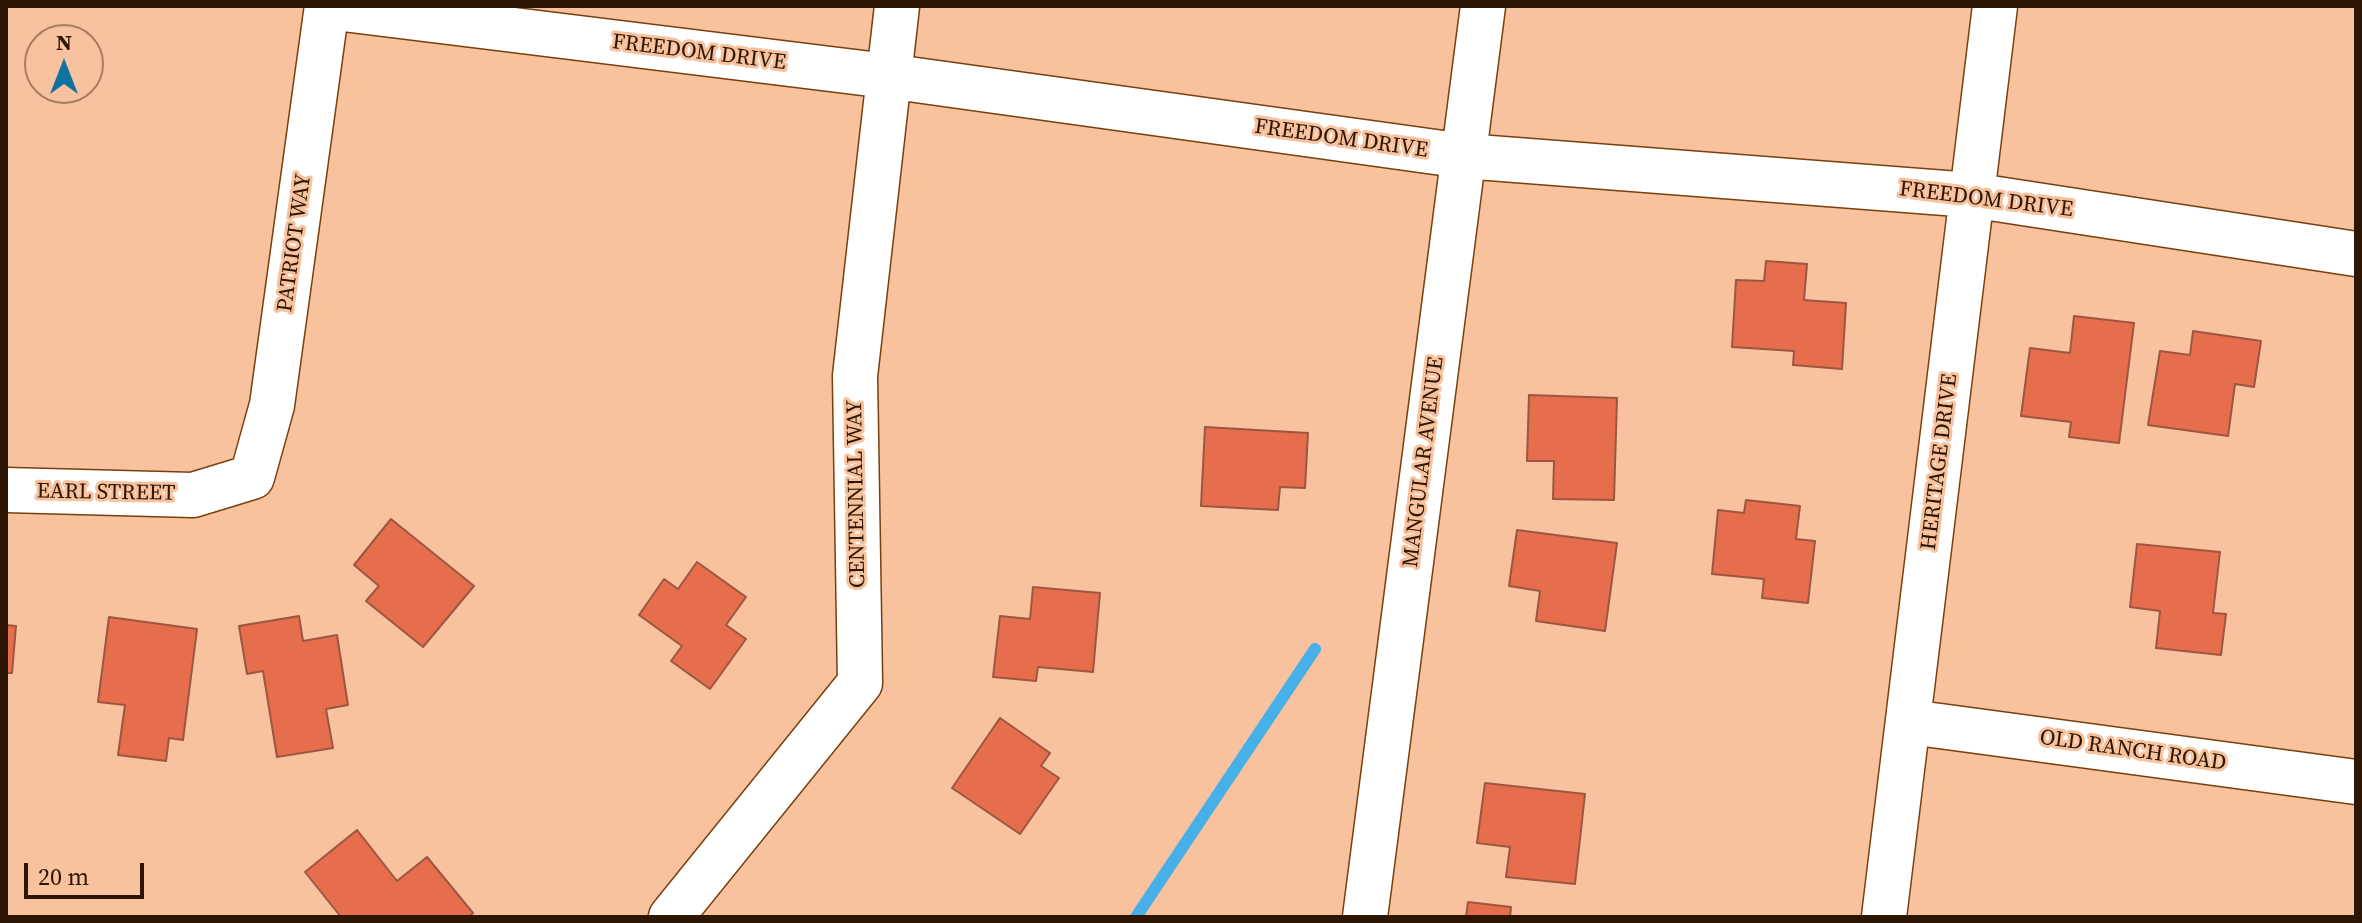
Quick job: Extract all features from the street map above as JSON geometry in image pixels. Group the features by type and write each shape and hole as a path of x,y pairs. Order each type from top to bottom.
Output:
{"street":[{"name":"FREEDOM DRIVE","path":"327,6 887,76 1464,156 1971,195 2356,254"},
{"name":"PATRIOT WAY","path":"252,477 272,405 327,6"},
{"name":"CENTENNIAL WAY","path":"671,917 860,683 855,376 897,6"},
{"name":"MANGULAR AVENUE","path":"1365,917 1483,6"},
{"name":"HERITAGE DRIVE","path":"1884,917 1995,6"},
{"name":"EARL STREET","path":"6,490 193,495 252,477"},
{"name":"OLD RANCH ROAD","path":"1910,722 2356,782"}],"building":[{"path":"1766,261 1807,264 1804,300 1846,303 1842,369 1793,365 1794,351 1732,347 1736,280 1764,281"},
{"path":"2074,316 2134,323 2119,443 2069,437 2071,422 2021,416 2030,348 2070,353"},
{"path":"2193,331 2261,341 2254,387 2235,384 2228,436 2148,425 2160,351 2190,355"},
{"path":"1529,395 1617,398 1614,500 1553,499 1554,461 1527,461"},
{"path":"1205,427 1308,433 1305,488 1280,487 1278,510 1201,506"},
{"path":"1746,500 1800,506 1796,539 1815,541 1808,603 1762,598 1764,579 1712,574 1718,510 1744,513"},
{"path":"391,519 474,586 423,647 366,601 379,586 354,565"},
{"path":"1517,530 1617,543 1605,631 1536,621 1540,591 1509,586"},
{"path":"2137,544 2220,552 2213,613 2226,614 2221,655 2156,648 2160,611 2130,607"},
{"path":"697,562 746,597 726,625 746,639 710,689 671,661 682,646 639,615 664,579 678,589"},
{"path":"1033,587 1100,593 1093,672 1038,667 1036,681 993,677 1000,616 1030,619"},
{"path":"299,616 303,641 337,635 348,705 326,709 333,748 277,757 263,671 247,674 239,626"},
{"path":"109,617 197,629 183,740 169,738 166,761 118,755 125,705 98,702"},
{"path":"6,625 16,626 12,673 6,673"},
{"path":"1000,718 1050,753 1041,766 1059,778 1020,834 952,788"},
{"path":"1485,783 1585,794 1575,884 1506,877 1510,847 1477,843"},
{"path":"357,830 397,881 427,857 473,913 469,917 341,917 305,872"},
{"path":"1468,902 1511,907 1510,917 1466,917"}],"waterway":[{"path":"1136,917 1315,649"}]}
